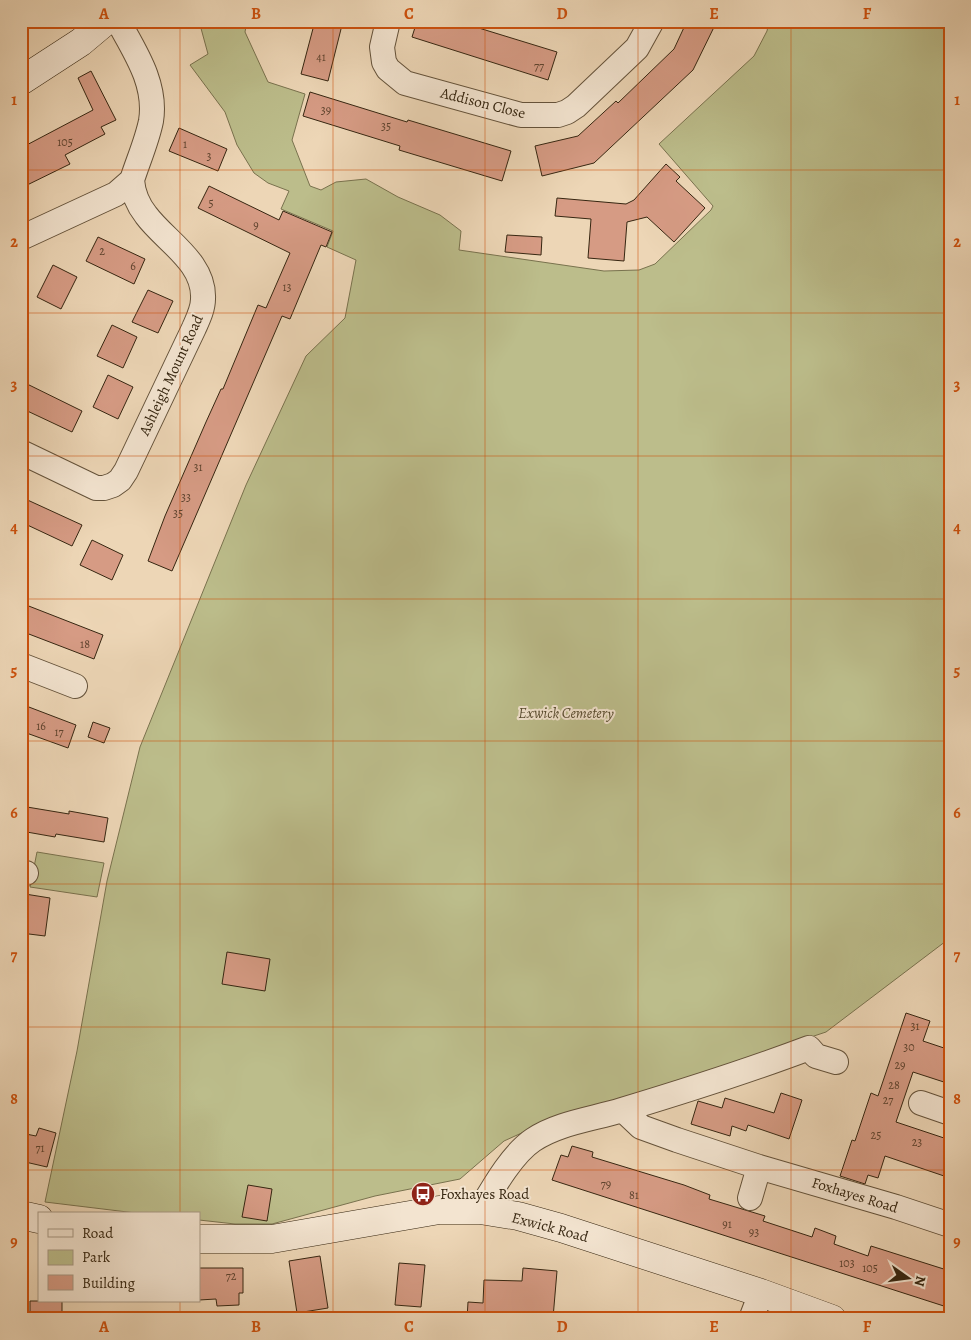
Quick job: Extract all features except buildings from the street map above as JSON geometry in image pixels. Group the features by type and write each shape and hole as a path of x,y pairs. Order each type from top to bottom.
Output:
{"street":[{"path":"21,81 81,42 106,21"},
{"path":"21,238 116,194 132,180 151,122 152,107 150,86 140,60 118,21"},
{"name":"Addison Close","path":"388,21 382,55 388,69 398,78 434,92 521,115 558,115 576,106 636,48 652,21"},
{"name":"Ashleigh Mount Road","path":"21,452 96,488 104,488 120,480 136,451 194,328 204,298 200,281 187,258 146,215 135,196 132,180"},
{"path":"21,665 75,686"},
{"path":"480,1210 504,1171 532,1141 555,1130 623,1110 810,1048 816,1056 836,1062"},
{"path":"921,1103 950,1113"},
{"name":"Foxhayes Road","path":"623,1110 641,1127 759,1167 896,1207 950,1225"},
{"path":"750,1198 759,1167"},
{"name":"Exwick Road","path":"200,1240 272,1239 439,1210 480,1210 518,1216 561,1228 761,1293 832,1319"},
{"path":"21,1215 38,1219"},
{"path":"751,1319 761,1293"}],"green space":[{"name":"Exwick Cemetery","path":"199,21 247,21 245,32 268,82 305,94 292,140 310,186 321,190 336,182 366,179 398,197 440,215 461,231 459,250 604,271 639,270 655,264 713,206 659,144 754,56 767,31 769,21 950,21 950,938 826,1032 627,1098 557,1117 504,1141 460,1179 375,1196 272,1224 235,1224 200,1220 200,1212 128,1212 45,1202 77,1051 107,881 140,747 246,485 306,356 345,318 356,260 327,247 333,231 281,209 289,191 268,183 254,173 237,145 225,112 190,65 208,54"},
{"path":"37,852 104,863 97,897 30,887"}],"place":[{"name":"Foxhayes Road","path":"423,1194"}]}
